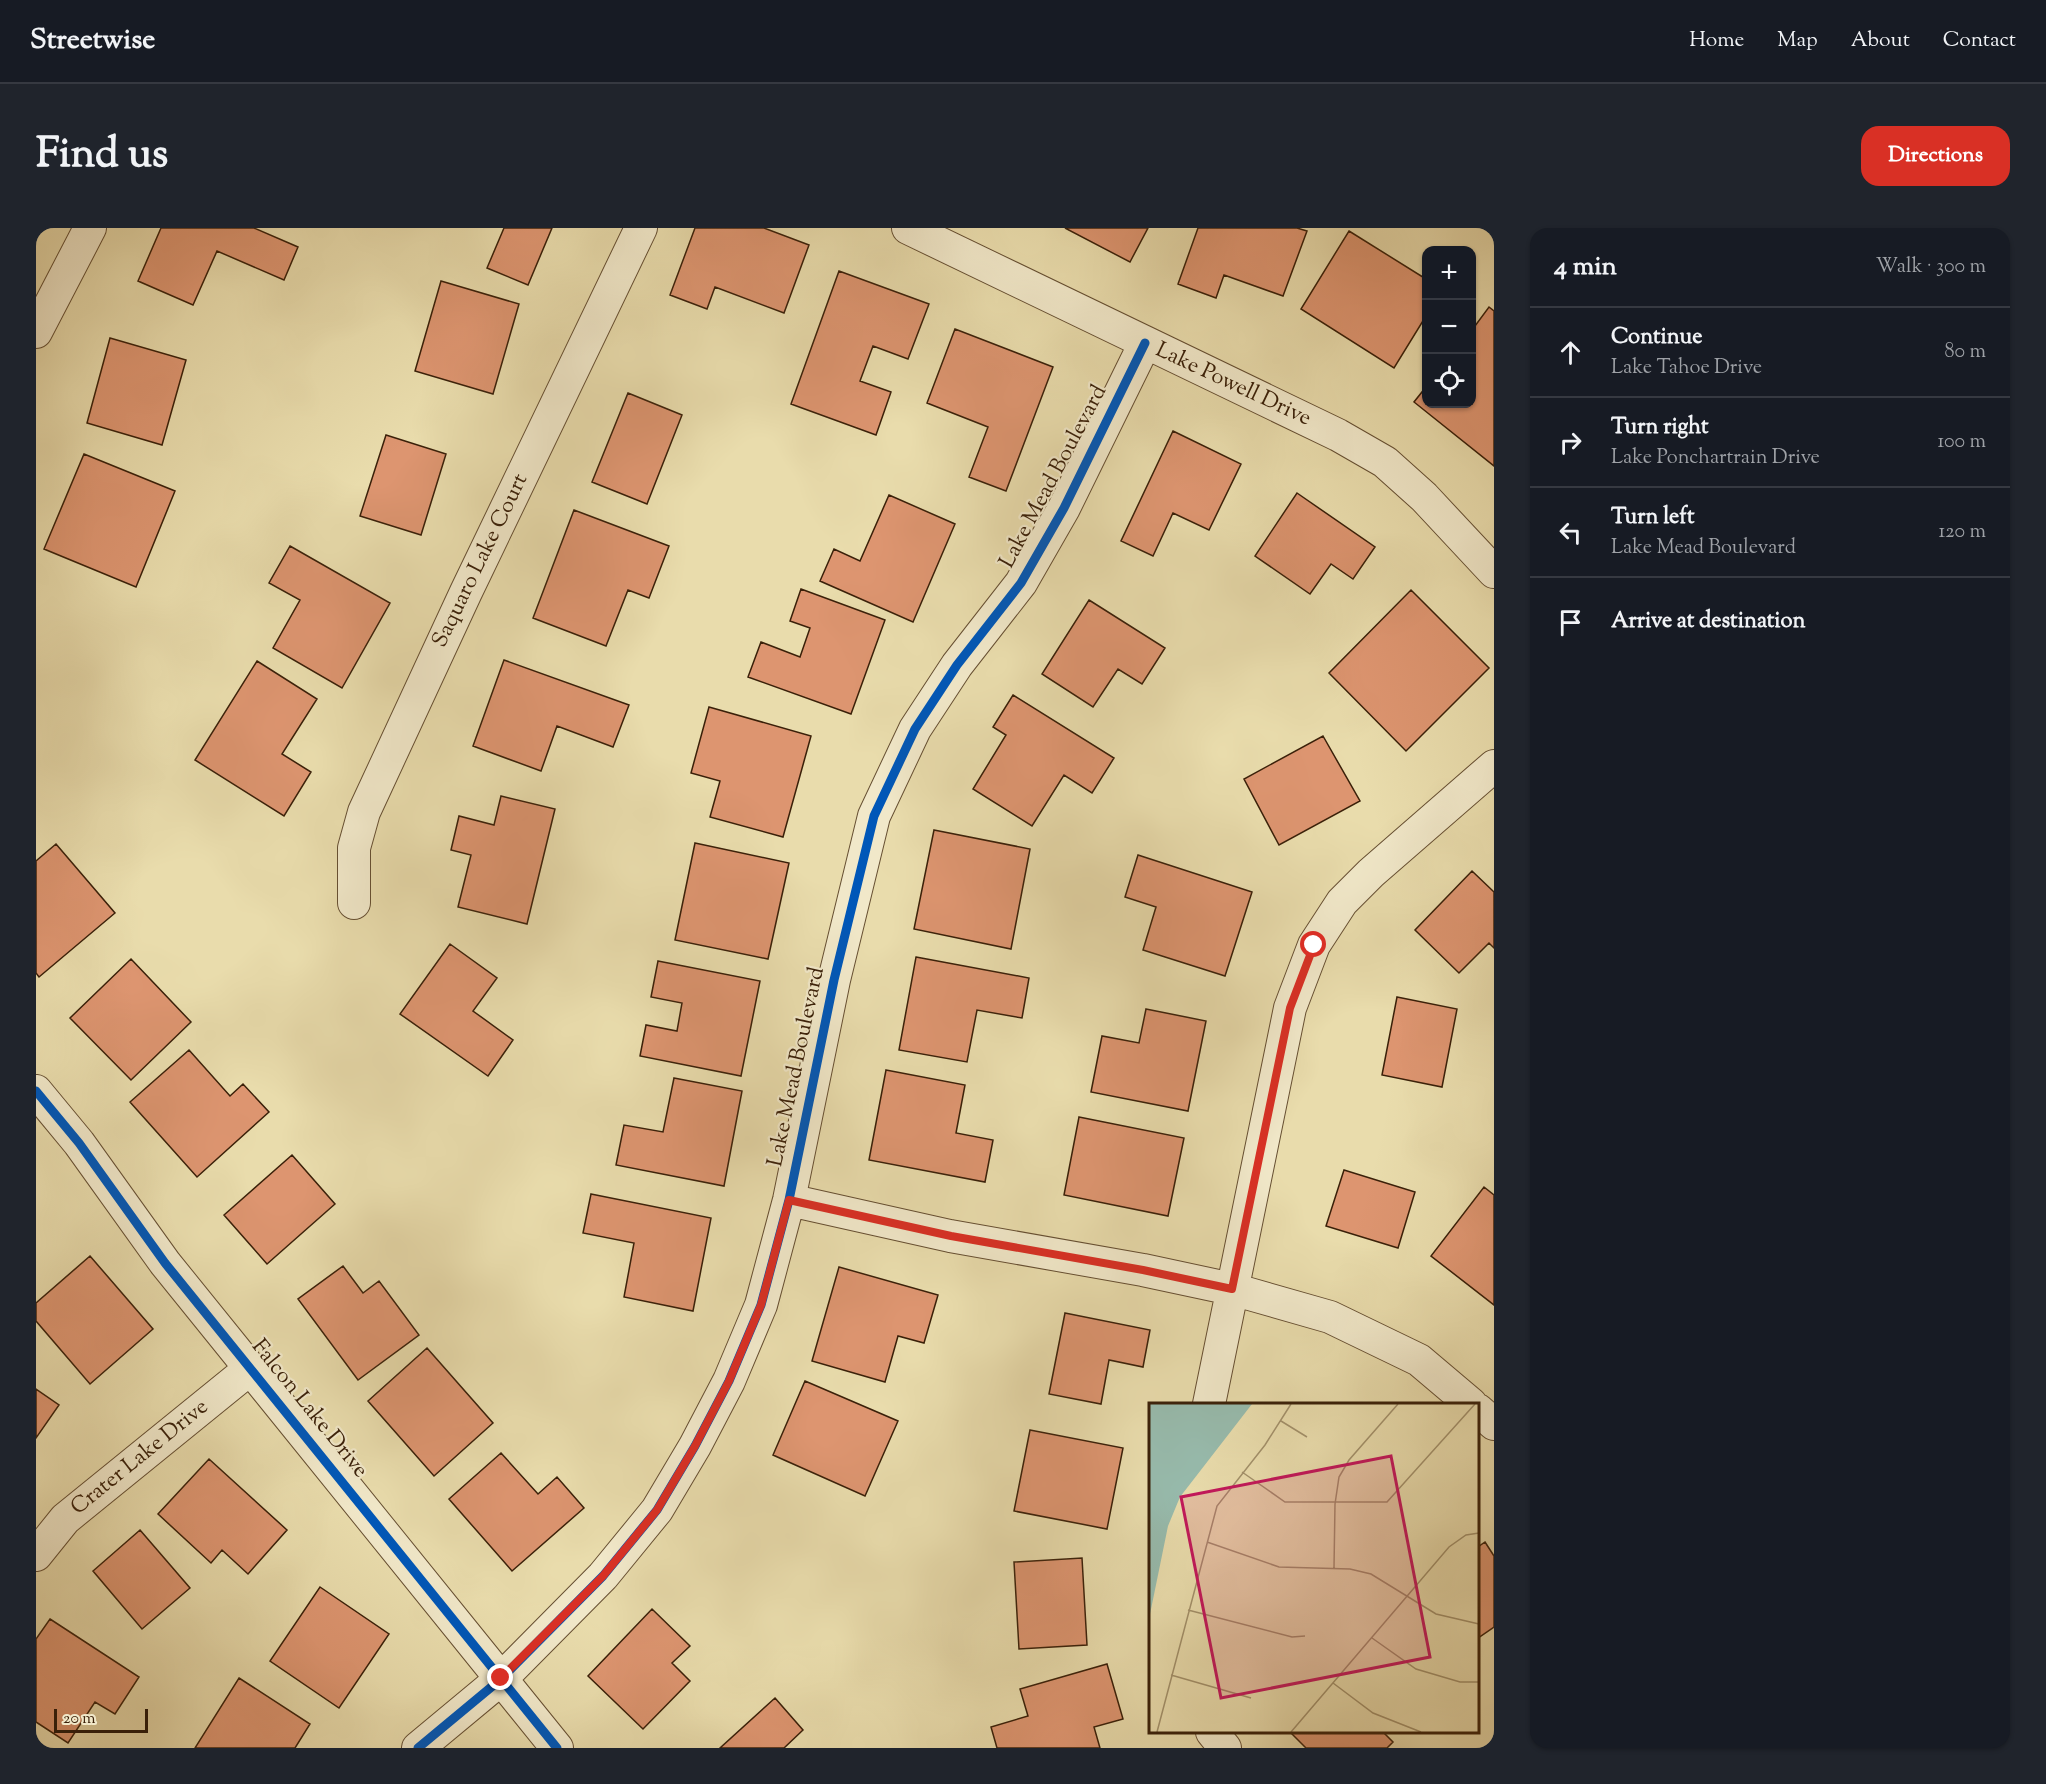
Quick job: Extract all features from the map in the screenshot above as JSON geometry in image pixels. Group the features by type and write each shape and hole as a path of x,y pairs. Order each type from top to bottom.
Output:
{"street":[{"path":"36,332 90,228"},
{"name":"Saquaro Lake Court","path":"354,903 354,848 364,812 466,592 641,228"},
{"name":"Lake Powell Drive","path":"908,228 1338,435 1385,462 1424,497 1494,572"},
{"name":"Lake Mead Boulevard","path":"418,1748 501,1678 603,1576 657,1510 690,1455 729,1381 761,1305 789,1200 834,980 874,816 915,729 957,665 1026,574 1064,508 1145,343"},
{"path":"1209,1403 1290,1008 1314,945 1342,902 1364,880 1494,766"},
{"name":"Falcon Lake Drive","path":"36,1091 79,1143 165,1263 557,1748"},
{"path":"789,1200 951,1236 1143,1270 1232,1289 1330,1317 1419,1360 1470,1403"},
{"name":"Crater Lake Drive","path":"36,1555 65,1519 251,1368"},
{"path":"1479,1411 1494,1424"},
{"path":"1214,1733 1225,1748"}],"building":[{"path":"161,228 254,228 298,247 284,280 217,251 193,305 138,281"},
{"path":"504,228 552,228 528,285 487,268"},
{"path":"695,228 764,228 809,245 784,313 715,287 707,309 670,295"},
{"path":"1065,228 1148,228 1130,262"},
{"path":"1198,228 1297,228 1307,231 1283,296 1224,275 1216,298 1178,284"},
{"path":"1349,231 1422,277 1422,322 1394,368 1301,309"},
{"path":"839,271 929,304 908,359 873,346 860,381 891,392 876,435 791,404"},
{"path":"441,281 519,304 493,394 415,371"},
{"path":"1489,307 1494,311 1494,466 1414,402 1422,392 1422,408 1476,408 1476,325"},
{"path":"955,329 1053,367 1006,491 969,477 988,427 927,403"},
{"path":"110,338 186,360 162,445 87,423"},
{"path":"628,393 682,415 647,504 592,482"},
{"path":"1173,431 1241,464 1209,530 1173,513 1153,556 1121,541"},
{"path":"386,435 446,454 421,535 360,516"},
{"path":"84,454 175,491 136,587 44,549"},
{"path":"1297,493 1375,547 1353,579 1331,564 1310,594 1255,556"},
{"path":"889,495 955,524 913,622 820,581 834,549 860,561"},
{"path":"574,510 669,546 649,598 628,590 606,646 533,618"},
{"path":"290,546 390,603 342,688 273,648 300,600 269,583"},
{"path":"801,589 885,620 851,714 748,677 761,642 800,657 810,628 790,621"},
{"path":"1411,590 1489,668 1406,751 1329,673"},
{"path":"1089,600 1165,648 1142,684 1118,669 1093,707 1042,674"},
{"path":"504,660 629,705 613,747 557,726 541,771 473,746"},
{"path":"257,661 317,699 282,754 311,772 284,816 195,760"},
{"path":"1013,695 1114,758 1092,793 1064,775 1032,826 973,789 1006,735 993,727"},
{"path":"709,707 811,736 783,837 710,817 720,781 691,773"},
{"path":"1323,736 1360,801 1279,845 1244,779"},
{"path":"501,796 555,809 527,924 458,907 471,855 451,850 459,816 494,825"},
{"path":"934,830 1030,849 1011,949 914,929"},
{"path":"695,843 789,863 768,959 675,940"},
{"path":"56,844 115,913 39,977 36,973 36,861"},
{"path":"1138,855 1252,892 1225,976 1143,950 1156,907 1125,897"},
{"path":"1472,871 1494,892 1494,948 1489,943 1459,973 1415,930"},
{"path":"450,944 497,978 473,1011 513,1040 488,1076 400,1014"},
{"path":"916,957 1029,978 1022,1018 977,1010 967,1062 899,1050"},
{"path":"131,959 191,1022 131,1080 70,1018"},
{"path":"658,961 760,981 741,1076 640,1056 646,1025 677,1031 682,1003 651,997"},
{"path":"1397,997 1457,1009 1442,1087 1382,1075"},
{"path":"1146,1009 1206,1021 1188,1111 1091,1092 1102,1036 1139,1043"},
{"path":"189,1050 230,1096 243,1084 269,1112 197,1177 130,1102"},
{"path":"886,1070 965,1085 956,1133 993,1140 985,1182 869,1160"},
{"path":"674,1078 742,1091 724,1186 616,1165 624,1125 663,1132"},
{"path":"1079,1117 1184,1138 1168,1216 1064,1195"},
{"path":"292,1155 335,1204 267,1264 224,1215"},
{"path":"1344,1170 1415,1192 1398,1248 1326,1226"},
{"path":"1484,1187 1494,1195 1494,1305 1431,1256"},
{"path":"591,1194 711,1218 693,1311 624,1297 634,1243 583,1233"},
{"path":"90,1256 153,1329 90,1384 36,1321 36,1303"},
{"path":"343,1266 363,1293 379,1281 419,1335 358,1380 298,1299"},
{"path":"839,1267 938,1295 924,1343 898,1336 885,1382 812,1361"},
{"path":"1065,1313 1150,1330 1143,1367 1109,1360 1101,1404 1049,1394"},
{"path":"427,1348 493,1423 434,1476 368,1401"},
{"path":"805,1381 898,1421 865,1496 773,1455"},
{"path":"36,1389 59,1405 36,1438"},
{"path":"1030,1430 1123,1448 1107,1529 1014,1511"},
{"path":"501,1453 538,1494 557,1477 584,1508 512,1571 449,1499"},
{"path":"209,1459 287,1530 248,1574 222,1550 211,1563 158,1514"},
{"path":"140,1530 190,1588 142,1629 93,1571"},
{"path":"1485,1542 1494,1556 1494,1627 1479,1637 1479,1546"},
{"path":"1082,1558 1087,1645 1019,1649 1014,1562"},
{"path":"320,1587 389,1634 339,1708 270,1661"},
{"path":"652,1609 690,1646 672,1663 690,1681 643,1729 588,1676"},
{"path":"50,1619 139,1677 115,1714 95,1702 68,1743 36,1722 36,1639"},
{"path":"1107,1664 1123,1719 1094,1727 1100,1748 997,1748 991,1727 1028,1716 1020,1689"},
{"path":"239,1678 310,1724 295,1748 195,1748"},
{"path":"775,1698 803,1730 784,1748 720,1748"},
{"path":"1291,1733 1384,1733 1393,1742 1387,1748 1306,1748"}],"cycle path":[{"path":"418,1748 501,1679 603,1576 657,1510 695,1446 729,1381 761,1305 789,1200 834,980 874,816 915,729 957,665 1021,583 1064,508 1145,343"},
{"path":"36,1091 79,1143 165,1263 557,1748"}],"route":[{"path":"501,1678 603,1576 657,1510 695,1446 729,1381 761,1305 789,1200 951,1236 1143,1270 1232,1289 1290,1008 1314,945"}]}
